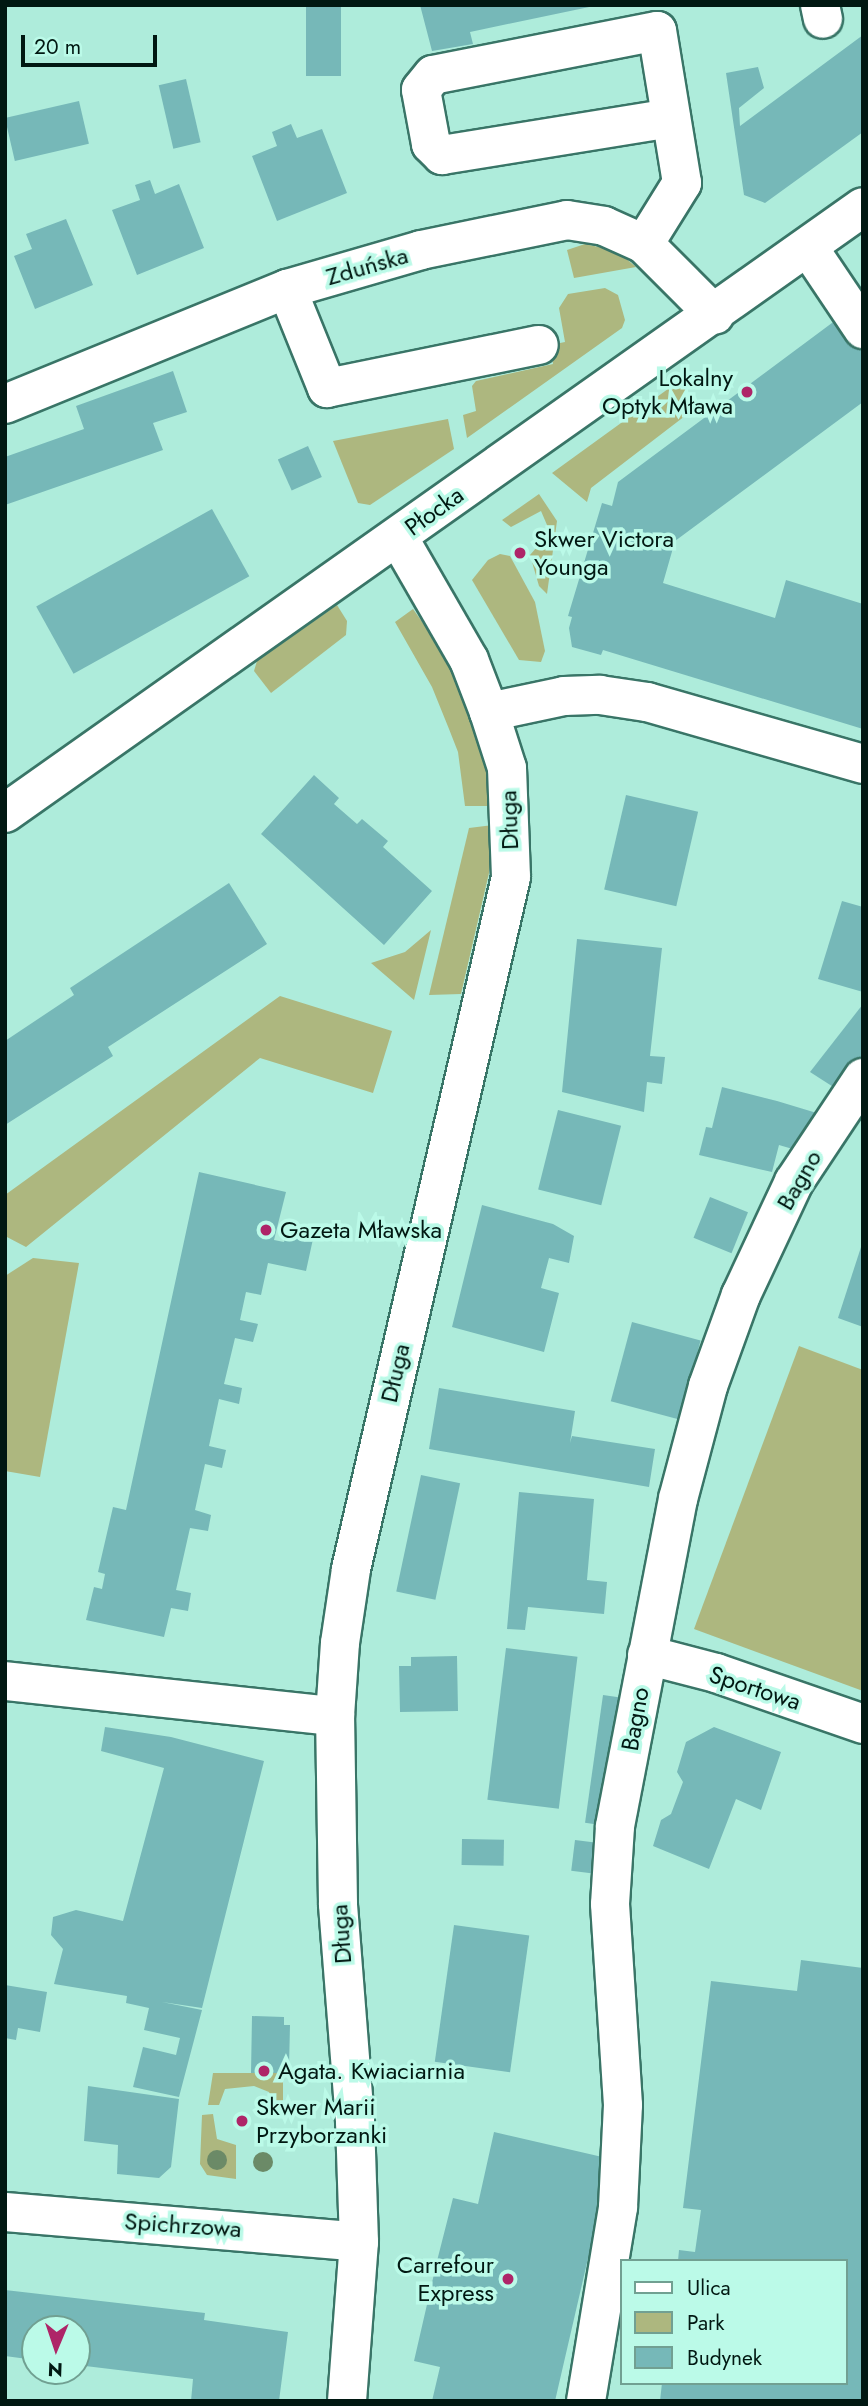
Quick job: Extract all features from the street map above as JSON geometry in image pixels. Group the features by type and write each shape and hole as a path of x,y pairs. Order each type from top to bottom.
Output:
{"street":[{"path":"644,244 682,183 657,31 433,75 421,90 431,144 442,155 671,118"},
{"name":"Płocka","path":"5,813 715,315 863,207"},
{"name":"Zduńska","path":"5,404 288,289 421,250 567,220 604,226 644,244 715,315"},
{"path":"808,247 863,329"},
{"path":"288,289 327,388 539,345"},
{"name":"Długa","path":"347,2401 359,2242 338,1904 335,1716 351,1569 511,877 507,768 489,712 469,660 398,537"},
{"path":"489,712 564,696 600,695 647,702 863,764"},
{"name":"Bagno","path":"586,2401 618,2207 623,2105 610,1904 615,1826 678,1499 708,1386 736,1308 794,1182 863,1078"},
{"name":"Sportowa","path":"647,1656 716,1673 863,1724"},
{"path":"5,1681 335,1716"},
{"name":"Spichrzowa","path":"5,2212 359,2242"}],"green space":[{"path":"585,244 617,251 636,267 574,278 567,250"},
{"path":"605,288 618,295 625,320 622,328 467,438 463,415 476,411 472,386 476,381 553,364 550,345 565,342 559,308 568,294"},
{"path":"679,381 698,406 591,488 587,502 552,473"},
{"path":"448,419 454,449 370,505 358,503 333,441"},
{"path":"539,494 557,521 547,594 539,586 530,555 550,532 541,511 511,527 502,520"},
{"path":"500,554 510,556 535,602 545,651 541,662 519,660 472,580 488,560"},
{"path":"337,605 347,621 346,635 271,693 254,671 257,661"},
{"path":"413,609 440,647 462,692 484,756 492,806 465,806 458,752 432,687 395,622"},
{"path":"493,825 489,873 461,994 429,995 469,828"},
{"path":"431,930 414,1000 371,963 405,952"},
{"path":"280,996 392,1031 373,1093 260,1058 26,1247 5,1236 5,1195"},
{"path":"33,1258 79,1263 40,1477 5,1471 5,1276"},
{"path":"799,1346 863,1370 863,1691 694,1629"},
{"path":"213,2073 283,2073 283,2105 274,2104 269,2092 254,2086 225,2089 219,2105 208,2105"},
{"path":"213,2114 217,2139 236,2145 236,2179 207,2175 200,2164 202,2115"}],"building":[{"path":"306,5 341,5 341,76 306,76"},
{"path":"420,5 594,6 470,32 473,44 432,51"},
{"path":"863,35 863,132 765,203 744,195 726,73 758,67 764,88 739,108 740,126"},
{"path":"186,79 201,142 173,149 159,85"},
{"path":"79,101 89,144 15,161 5,118"},
{"path":"291,124 297,138 322,129 347,193 277,221 252,156 277,146 272,132"},
{"path":"150,180 155,194 179,184 204,248 137,275 112,210 140,200 135,185"},
{"path":"66,219 93,285 35,309 14,256 32,249 26,234"},
{"path":"840,317 863,348 863,402 675,541 663,583 775,618 786,580 863,604 863,729 603,650 601,655 572,647 569,628 572,617 568,616 602,503 612,506 618,482"},
{"path":"173,371 187,412 153,423 163,450 5,505 5,457 84,429 76,406"},
{"path":"308,446 322,477 292,490 278,459"},
{"path":"212,509 249,576 74,674 36,606"},
{"path":"314,775 339,798 334,804 357,824 362,819 388,841 383,847 432,891 384,945 261,834"},
{"path":"626,795 698,812 676,906 604,890"},
{"path":"229,883 267,944 108,1047 113,1056 5,1125 5,1041 74,995 70,988"},
{"path":"842,901 863,907 863,992 818,979"},
{"path":"577,939 662,948 650,1056 665,1057 662,1084 647,1082 644,1112 562,1092"},
{"path":"863,1004 863,1054 838,1090 810,1072"},
{"path":"722,1087 820,1114 796,1150 779,1145 772,1172 699,1155 706,1127 712,1128"},
{"path":"558,1110 621,1126 601,1205 538,1190"},
{"path":"199,1172 286,1192 274,1240 284,1242 286,1233 313,1239 306,1271 268,1263 261,1295 246,1292 240,1320 258,1324 253,1342 235,1338 224,1384 242,1388 239,1404 219,1399 209,1446 226,1450 222,1468 205,1464 195,1510 211,1515 208,1531 190,1528 176,1590 191,1593 188,1611 171,1608 164,1637 86,1620 94,1587 102,1589 105,1574 98,1572 113,1507 126,1510"},
{"path":"710,1197 748,1212 732,1253 694,1238"},
{"path":"482,1205 553,1224 574,1236 569,1263 549,1258 541,1288 559,1293 544,1352 452,1327"},
{"path":"863,1244 863,1327 838,1318"},
{"path":"632,1322 701,1340 679,1420 611,1401"},
{"path":"439,1388 575,1411 570,1443 572,1436 655,1449 649,1487 429,1449"},
{"path":"421,1475 460,1483 435,1600 396,1591"},
{"path":"519,1492 594,1499 587,1580 607,1582 604,1614 528,1607 525,1630 507,1629"},
{"path":"506,1648 577,1657 559,1809 487,1800"},
{"path":"457,1656 458,1711 400,1712 399,1666 411,1666 411,1657"},
{"path":"603,1695 624,1698 606,1826 585,1823"},
{"path":"105,1727 171,1737 264,1761 202,2008 162,2002 202,2010 179,2097 133,2087 143,2047 176,2055 180,2038 144,2030 149,2008 126,2003 127,1996 54,1984 63,1949 51,1935 53,1917 76,1910 123,1921 164,1768 101,1751"},
{"path":"714,1727 781,1752 761,1810 736,1799 709,1869 653,1846 661,1820 671,1814 683,1782 677,1772 686,1742"},
{"path":"462,1839 504,1840 504,1866 462,1865"},
{"path":"575,1840 599,1843 595,1874 571,1871"},
{"path":"454,1925 529,1936 510,2072 435,2062"},
{"path":"801,1960 863,1968 863,2401 660,2401 662,2385 847,2385 847,2259 678,2259 679,2250 695,2252 701,2210 683,2208 711,1981 797,1991"},
{"path":"5,1985 47,1992 40,2032 18,2028 16,2040 5,2038"},
{"path":"252,2016 284,2017 284,2025 290,2025 289,2069 283,2068 283,2073 251,2073"},
{"path":"88,2086 179,2099 171,2167 159,2178 117,2174 118,2145 84,2141"},
{"name":"Carrefour Express","path":"494,2132 611,2159 555,2401 432,2401 440,2367 414,2361 437,2261 453,2198 478,2204"},
{"path":"5,2290 205,2313 204,2320 288,2332 279,2401 191,2401 193,2379 91,2367 91,2315 21,2315 21,2358 5,2356"}],"place":[{"name":"Lokalny Optyk Mława","path":"747,392"},
{"name":"Skwer Victora Younga","path":"520,553"},
{"name":"Gazeta Mławska","path":"266,1230"},
{"name":"Agata. Kwiaciarnia","path":"264,2071"},
{"name":"Skwer Marii Przyborzanki","path":"242,2121"},
{"name":"Carrefour Express","path":"508,2279"}]}
